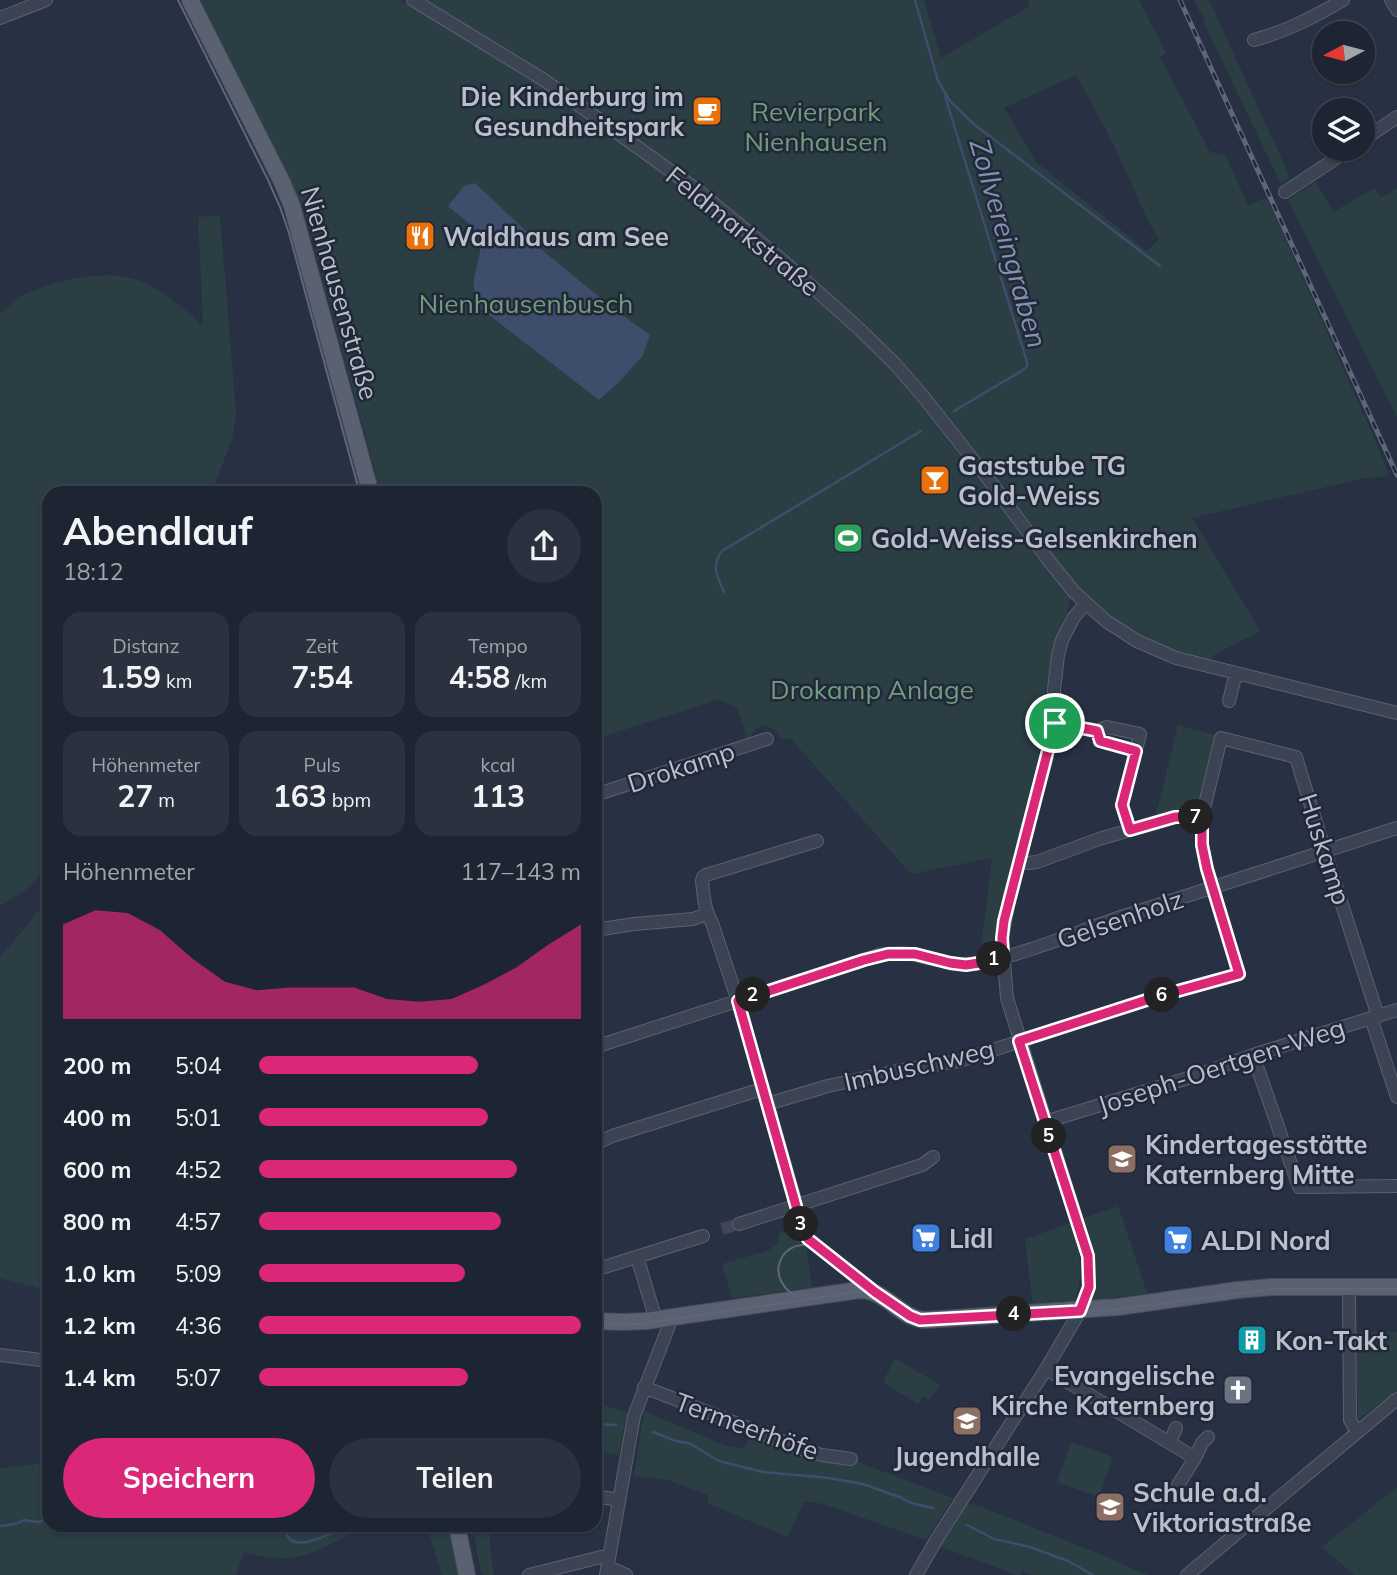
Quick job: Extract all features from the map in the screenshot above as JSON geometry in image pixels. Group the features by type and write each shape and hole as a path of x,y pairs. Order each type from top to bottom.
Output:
{"main road":[{"name":"Nienhausenstraße","path":"190,0 292,206 369,486"},
{"path":"602,1321 664,1319 856,1290 875,1292 920,1320 1080,1311 1256,1289 1397,1287"},
{"path":"458,1532 467,1575"}],"street":[{"path":"0,18 46,0"},
{"name":"Feldmarkstraße","path":"413,0 544,80 697,190 855,325 904,374 956,437 1085,604 1121,632 1156,651 1192,663 1397,713"},
{"path":"1254,40 1300,24 1343,0"},
{"path":"1391,0 1397,9"},
{"path":"1375,132 1397,117"},
{"path":"1285,192 1332,161"},
{"path":"916,1575 1046,1369 1080,1311 1089,1287 1088,1256 1007,998 1002,938 1004,921 1055,723 1054,690 1058,655 1062,640 1074,617 1085,604"},
{"path":"1229,701 1236,673"},
{"path":"1055,723 1097,731 1107,727 1140,734 1122,805 1130,830"},
{"name":"Imbuschweg","path":"767,1104 828,1086 959,1061 1156,997 1239,974 1202,845 1202,817 1221,738"},
{"name":"Huskamp","path":"1221,738 1296,757 1324,852 1354,939 1397,1097"},
{"name":"Drokamp","path":"602,793 767,739"},
{"path":"1020,861 1037,862 1099,839 1175,817 1202,817"},
{"name":"Gelsenholz","path":"602,1044 888,954 915,954 966,965 1031,949 1397,828"},
{"path":"817,841 706,875 702,881 706,914 712,923 738,1001 806,1236 875,1292"},
{"path":"602,929 693,919 706,914"},
{"name":"Joseph-Oertgen-Weg","path":"1045,1122 1397,1010"},
{"path":"1253,1055 1299,1187 1397,1186"},
{"path":"602,1141 762,1089"},
{"path":"739,1224 922,1165 933,1157"},
{"path":"602,1268 703,1236"},
{"path":"637,1258 664,1319"},
{"path":"1349,1287 1350,1420 1357,1432"},
{"name":"Termeerhöfe","path":"608,1566 635,1416 664,1319"},
{"path":"0,1355 42,1360"},
{"path":"1046,1369 1195,1458"},
{"name":"Termeerhöfe","path":"644,1387 804,1450 851,1459"},
{"path":"1187,1575 1397,1399"},
{"path":"1170,1442 1176,1428"},
{"path":"1178,1485 1208,1437"},
{"path":"602,1497 619,1500"},
{"path":"529,1575 608,1566 626,1575"}],"green space":[{"path":"200,0 400,0 537,80 422,0 924,0 941,58 1030,6 1027,0 1139,0 1166,53 1160,57 1210,152 1225,155 1248,205 1266,198 1272,209 1389,476 1365,478 1192,518 1260,631 1206,661 1138,641 1087,600 1043,554 1032,557 1041,558 1071,594 1050,707 995,939 990,954 980,957 992,858 911,874 791,739 780,739 776,730 765,725 755,729 748,741 737,707 717,700 602,737 602,486 379,486 303,207","holes":["1076,75 1113,143 1148,221 1159,239 1147,251 1036,162 1004,108"]},
{"path":"1193,0 1209,0 1290,177 1281,184 1204,19"},
{"path":"1316,182 1333,212 1375,188 1381,198 1397,188 1397,417 1288,200"},
{"path":"220,215 236,413 232,440 214,486 42,486 42,874 24,891 0,906 0,314 21,296 41,288 67,280 108,275 135,279 155,288 203,326 198,217"},
{"path":"1178,725 1218,736 1200,815 1156,814"},
{"path":"42,907 42,1290 0,1278 0,957"},
{"path":"1118,1206 1147,1293 1091,1301 1095,1256 1084,1218"},
{"path":"1071,1223 1080,1261 1080,1279 1075,1303 1033,1306 1025,1239"},
{"path":"799,1227 806,1245 813,1294 807,1288 732,1298 722,1264 767,1251 777,1244 779,1233"},
{"path":"1356,1332 1397,1332 1397,1391 1358,1420"},
{"path":"895,1358 940,1385 930,1400 923,1397 918,1404 883,1382"},
{"path":"602,1405 627,1412 619,1455 602,1451"},
{"path":"644,1411 724,1445 744,1449 751,1433 808,1455 856,1466 858,1462 953,1498 926,1540 823,1504 804,1501 788,1537 707,1503 709,1496 668,1480 634,1476"},
{"path":"1071,1442 1113,1457 1099,1497 1057,1482"},
{"path":"42,1464 42,1532 354,1532 298,1557 275,1558 244,1552 236,1575 0,1575 0,1468"},
{"path":"1397,1487 1397,1575 1354,1575 1322,1547"},
{"path":"967,1503 1148,1575 1031,1575 1022,1571 1017,1575 939,1546"},
{"path":"429,1532 457,1532 466,1575 442,1575"},
{"path":"473,1532 490,1532 494,1575 484,1575 481,1572"}],"water":[{"path":"475,183 525,230 536,245 650,335 642,357 599,400 474,302 477,297 474,281 480,246 478,237 473,228 448,206 464,186"}],"waterway":[{"name":"Zollvereingraben","path":"915,0 938,81 950,101 975,125 1160,266"},
{"name":"Zollvereingraben","path":"945,96 1027,362 1027,367 1023,370 954,411"},
{"name":"Zollvereingraben","path":"724,592 716,566 722,551 921,431"},
{"path":"602,1424 616,1425"},
{"path":"653,1432 689,1443 719,1461 763,1472 863,1484 911,1503 933,1508"},
{"path":"0,1526 24,1520 42,1521"},
{"path":"967,1525 994,1539 1030,1547 1068,1561 1093,1575"},
{"path":"285,1532 292,1541 298,1542 312,1541 332,1532"}],"tunnel":[{"path":"722,1229 739,1224"}],"tram line":[{"path":"178,0 280,207 358,486"},
{"path":"804,1300 790,1292 781,1282 778,1271 786,1252 795,1246 807,1245 821,1249 882,1293"},
{"path":"602,1323 639,1324 863,1291 879,1297 908,1318 924,1323 1111,1310 1273,1289 1397,1289"}],"railway":[{"path":"1180,0 1397,475"}],"place":[{"name":"Die Kinderburg im Gesundheitspark","path":"707,111"},
{"name":"Waldhaus am See","path":"420,236"},
{"name":"Gaststube TG Gold-Weiss","path":"935,480"},
{"name":"Gold-Weiss-Gelsenkirchen","path":"848,538"},
{"name":"Kindertagesstätte Katernberg Mitte","path":"1122,1159"},
{"name":"Lidl","path":"926,1238"},
{"name":"ALDI Nord","path":"1178,1240"},
{"name":"Kon-Takt","path":"1252,1340"},
{"name":"Evangelische Kirche Katernberg","path":"1238,1390"},
{"name":"Jugendhalle","path":"967,1421"},
{"name":"Schule a.d. Viktoriastraße","path":"1110,1507"}],"route":[{"path":"1055,723 1097,731 1100,741 1136,751 1122,805 1130,830 1175,817 1202,817 1202,845 1207,869 1240,972 1019,1041 1088,1256 1089,1287 1080,1311 920,1320 875,1292 806,1236 738,1001 888,954 915,954 966,965 1003,956 1004,921 1055,723"}],"park label":[{"name":"Revierpark Nienhausen","path":"816,126"},
{"name":"Nienhausenbusch","path":"526,303"},
{"name":"Drokamp Anlage","path":"872,689"}]}
